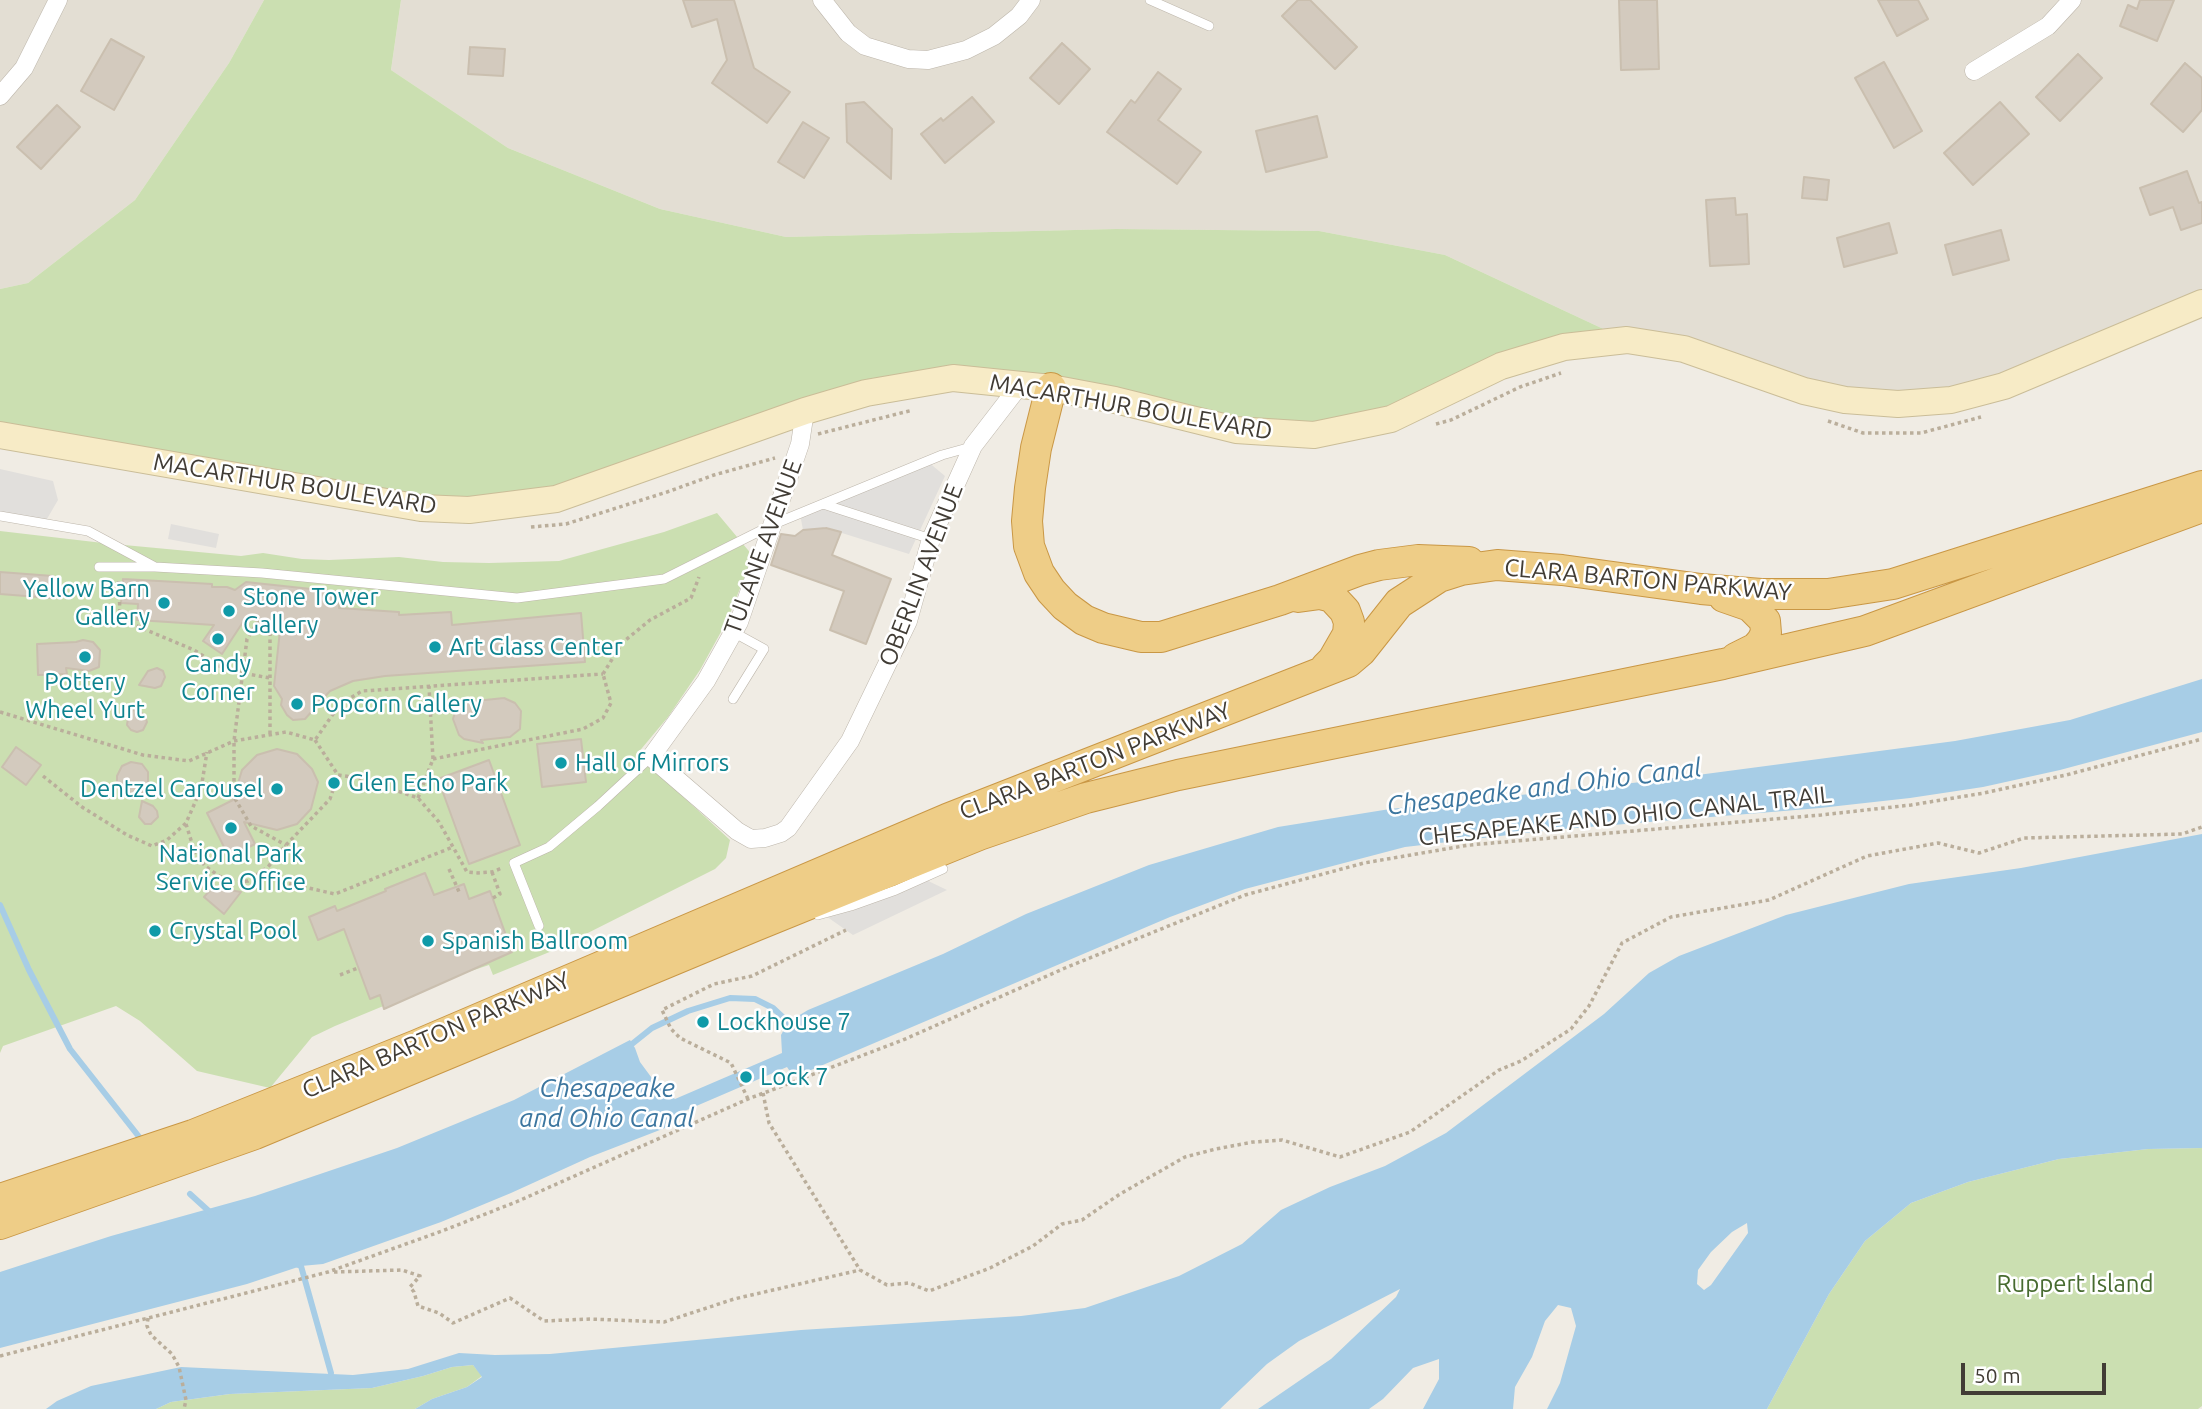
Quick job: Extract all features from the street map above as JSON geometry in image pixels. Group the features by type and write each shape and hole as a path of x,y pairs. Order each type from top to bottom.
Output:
{"highway":[{"path":"1051,388 1034,461 1027,521 1029,546 1039,573 1051,591 1084,620 1103,628 1141,637 1161,637 1280,600 1360,570 1398,562 1437,560 1497,565"},
{"name":"CLARA BARTON PARKWAY","path":"0,1199 205,1130 417,1045 947,819 1348,663 1361,651 1399,603 1439,578 1461,570 1497,565 1562,570 1701,589 1760,594 1828,594 1893,584 2202,486"},
{"name":"CLARA BARTON PARKWAY","path":"0,1224 255,1134 979,835 1086,798 1192,772 1723,664 1865,631 2202,507"},
{"path":"1701,589 1750,606 1765,621 1766,633 1756,648 1723,664"},
{"path":"1280,600 1320,594 1332,597 1345,611 1349,622 1348,634 1333,660 1319,673"},
{"path":"943,869 992,839 1086,798"},
{"path":"754,926 813,916"}],"main road":[{"name":"MACARTHUR BOULEVARD","path":"0,435 421,508 469,510 556,499 805,411 866,393 953,378 1051,388 1115,400 1236,430 1314,435 1391,419 1501,366 1564,347 1628,340 1684,349 1804,391 1845,400 1898,404 1951,400 2004,386 2202,303"}],"street":[{"path":"0,96 24,68 58,0"},
{"path":"822,0 848,33 865,46 908,59 928,60 966,50 994,36 1019,16 1031,0"},
{"path":"1974,71 2048,26 2072,0"},
{"name":"OBERLIN AVENUE","path":"651,757 737,831 751,839 765,838 788,828 850,741 908,621 931,539 973,446 1020,385"},
{"name":"TULANE AVENUE","path":"651,757 706,681 739,622 800,444 805,411"}],"lane":[{"path":"1150,0 1209,26"},
{"path":"99,567 262,573 517,598 664,579 774,524 942,455 973,446"},
{"path":"823,504 931,539"},
{"path":"0,516 88,531 155,567"},
{"path":"733,632 764,649 733,699"},
{"path":"539,926 513,863 549,846 651,757"},
{"path":"813,916 896,890 943,869"}],"path":[{"path":"1429,427 1451,420 1520,387 1563,373"},
{"path":"814,435 923,407"},
{"path":"1826,421 1863,433 1921,433 1973,421 1985,415"},
{"path":"433,759 583,729 603,718 611,703 603,674 622,643 650,620 691,598 706,559"},
{"path":"119,567 120,619 194,650 219,666 270,678"},
{"path":"270,735 270,634 259,620 247,639 242,673 234,741 234,797 251,826 286,845"},
{"path":"315,740 341,704 362,691 603,674"},
{"path":"418,798 433,759 429,686"},
{"path":"0,712 143,755 189,761 234,741 286,732 315,740 338,775 359,778 418,798 439,822 467,872 492,872 513,863"},
{"name":"CHESAPEAKE AND OHIO CANAL TRAIL","path":"0,1356 328,1272 516,1202 748,1099 903,1040 1065,968 1245,895 1364,863 1469,845 1912,805 2066,775 2202,740"},
{"path":"43,776 82,807 127,835 152,846 167,840 186,823 201,789 207,752"},
{"path":"186,823 195,853 205,866 234,882 248,881 268,867 330,799 338,775"},
{"path":"763,1093 769,1123 860,1270 887,1285 909,1283 929,1291 990,1268 1033,1246 1062,1224 1082,1220 1120,1194 1185,1157 1241,1144 1282,1140 1340,1157 1410,1132 1499,1070 1521,1061 1571,1029 1589,1006 1622,943 1671,917 1769,900 1867,856 1938,843 1979,853 2024,838 2182,834 2202,827"},
{"path":"255,876 335,894 453,847"},
{"path":"449,869 460,894"},
{"path":"492,872 500,894 493,898"},
{"path":"748,1099 731,1063 680,1038 671,1029 662,1010 714,984 752,976 846,930"},
{"path":"340,975 358,968"},
{"path":"328,1272 402,1270 420,1276 410,1287 418,1306 439,1313 453,1323 510,1298 544,1321 590,1319 664,1322 734,1298 860,1270"},
{"path":"148,1318 147,1326 151,1335 172,1354 179,1367 186,1400 184,1409"}],"shaded area":[{"path":"0,0 264,0 229,63 135,200 28,283 0,289"},
{"path":"401,0 2202,0 2202,303 2004,386 1898,404 1627,340 1445,255 1319,231 1116,229 786,237 660,209 508,148 391,70"},
{"path":"927,461 945,476 909,554 826,528 803,530 800,514"},
{"path":"0,469 53,481 58,500 44,524 0,516"},
{"path":"171,524 219,534 216,548 168,539"},
{"path":"922,878 947,890 853,935 823,914"}],"green space":[{"path":"264,0 401,0 391,70 508,148 660,209 786,237 1116,229 1319,231 1445,255 1627,340 1314,435 953,378 556,499 469,510 0,435 0,289 28,283 135,200 229,63"},
{"name":"Glen Echo Park","path":"717,513 753,556 727,621 700,670 668,717 637,754 730,840 726,858 715,869 552,951 493,975 489,965 456,976 312,1037 270,1088 197,1071 140,1021 116,1006 3,1046 0,1053 0,531 241,556 263,553 302,559 399,557 489,563 559,561 664,532"},
{"name":"Ruppert Island","path":"2202,1148 2202,1406 2198,1409 1767,1409 1829,1294 1865,1241 1911,1203 1968,1182 2059,1159 2148,1149"},
{"path":"473,1365 482,1376 467,1387 432,1399 415,1409 156,1409 171,1402 230,1394 372,1388 452,1367"}],"water":[{"name":"Chesapeake and Ohio Canal","path":"2202,679 2202,732 2060,770 1983,787 1820,808 1552,830 1405,847 1245,889 1170,917 797,1076 793,1076 787,1067 666,1120 665,1128 590,1157 441,1222 323,1264 301,1266 247,1284 0,1348 0,1272 111,1236 255,1196 397,1148 514,1100 630,1040 640,1062 657,1085 675,1099 782,1053 781,1035 788,1022 808,1010 943,954 1026,914 1149,865 1278,827 1390,809 1660,780 1955,741 2070,720"},
{"path":"2202,834 2202,1148 2148,1149 2059,1159 1968,1182 1911,1203 1865,1241 1829,1294 1767,1409 1547,1409 1560,1383 1576,1326 1571,1308 1558,1305 1545,1321 1532,1357 1515,1387 1513,1409 1423,1409 1439,1379 1439,1359 1413,1368 1383,1399 1369,1409 1258,1409 1331,1359 1396,1297 1400,1289 1299,1341 1267,1364 1220,1409 415,1409 432,1399 467,1387 482,1377 473,1365 452,1367 372,1388 230,1394 171,1402 156,1409 46,1409 57,1401 91,1386 181,1367 353,1375 408,1369 459,1353 550,1354 801,1330 1021,1316 1085,1308 1179,1276 1242,1244 1281,1210 1385,1166 1446,1133 1604,1014 1649,973 1679,956 1786,915 1909,884 2021,868","holes":["1747,1223 1748,1233 1711,1285 1704,1290 1697,1284 1698,1270 1711,1252 1732,1232"]}],"building":[{"path":"683,0 734,0 754,68 790,92 767,123 712,83 727,60 717,19 692,27"},
{"path":"1298,0 1310,0 1357,47 1335,69 1282,16"},
{"path":"1619,0 1657,0 1659,69 1621,70"},
{"path":"1878,0 1918,0 1928,19 1897,36"},
{"path":"2140,0 2174,0 2157,41 2120,26 2128,5 2137,9"},
{"path":"111,39 144,57 114,110 81,91"},
{"path":"1062,43 1090,69 1059,104 1030,78"},
{"path":"470,47 505,49 503,76 468,74"},
{"path":"2078,54 2102,78 2060,121 2036,97"},
{"path":"1884,62 1922,131 1894,148 1855,78"},
{"path":"2185,63 2202,78 2202,110 2183,132 2151,104"},
{"path":"1158,72 1181,89 1158,120 1201,152 1177,184 1107,132 1131,100 1135,103"},
{"path":"972,97 994,122 945,163 921,134 941,118 943,121"},
{"path":"864,102 892,129 891,179 847,142 846,104"},
{"path":"2000,102 2029,134 1973,185 1944,153"},
{"path":"57,105 80,127 41,169 17,147"},
{"path":"1317,116 1327,157 1266,172 1256,131"},
{"path":"803,122 829,138 804,178 778,162"},
{"path":"2187,171 2199,203 2202,202 2202,223 2181,230 2173,207 2150,215 2140,188"},
{"path":"1804,177 1829,180 1827,200 1802,198"},
{"path":"1735,198 1736,215 1747,214 1749,264 1710,266 1706,200"},
{"path":"1889,223 1897,253 1844,267 1837,238"},
{"path":"2001,230 2009,260 1953,275 1945,245"},
{"path":"826,528 841,532 832,555 891,579 866,644 830,630 844,591 771,565 781,534 795,536 803,530"},
{"path":"0,572 53,576 51,598 0,594"},
{"path":"123,579 212,584 212,587 235,590 246,582 339,592 339,608 399,612 399,615 451,612 452,625 581,613 585,662 385,676 353,681 330,691 305,719 293,720 281,705 282,699 274,686 281,621 245,619 222,654 203,641 214,625 137,620 138,604 121,603"},
{"path":"83,640 93,642 100,650 99,667 89,671 66,668 67,674 38,675 37,644"},
{"path":"157,668 163,671 165,677 161,686 155,688 139,685 148,671"},
{"path":"504,698 515,703 521,711 520,729 510,737 481,740 483,743 464,739 459,735 453,719 455,712 466,702"},
{"path":"135,707 145,716 147,722 143,730 137,732 127,725"},
{"name":"Hall of Mirrors","path":"581,739 586,782 542,787 537,744"},
{"path":"16,747 41,765 26,785 2,767"},
{"name":"Dentzel Carousel","path":"277,749 297,754 312,769 318,782 311,809 297,824 277,830 244,822 255,844 229,857 207,813 233,800 242,770 257,755"},
{"path":"489,760 520,845 469,864 438,779"},
{"path":"131,762 142,764 148,772 148,783 142,797 122,790 117,781 122,766"},
{"path":"142,801 157,811 158,817 151,824 145,824 139,817"},
{"name":"Spanish Ballroom","path":"425,873 434,895 464,884 469,899 490,891 512,952 384,1009 380,995 370,999 344,929 318,940 309,917 335,906 337,911"},
{"path":"213,887 241,892 224,914 204,897"}],"waterway":[{"path":"0,905 29,970 70,1049 140,1138"},
{"path":"632,1044 652,1028 688,1011 730,998 755,999 773,1008 788,1022"},
{"path":"190,1194 212,1214"},
{"path":"296,1264 301,1266 331,1373"}],"place":[{"name":"Yellow Barn Gallery","path":"164,603"},
{"name":"Stone Tower Gallery","path":"229,611"},
{"name":"Candy Corner","path":"218,639"},
{"name":"Art Glass Center","path":"435,647"},
{"name":"Pottery Wheel Yurt","path":"85,657"},
{"name":"Popcorn Gallery","path":"297,704"},
{"name":"Hall of Mirrors","path":"561,763"},
{"name":"Glen Echo Park","path":"334,783"},
{"name":"Dentzel Carousel","path":"277,789"},
{"name":"National Park Service Office","path":"231,828"},
{"name":"Crystal Pool","path":"155,931"},
{"name":"Spanish Ballroom","path":"428,941"},
{"name":"Lockhouse 7","path":"703,1022"},
{"name":"Lock 7","path":"746,1077"}]}
